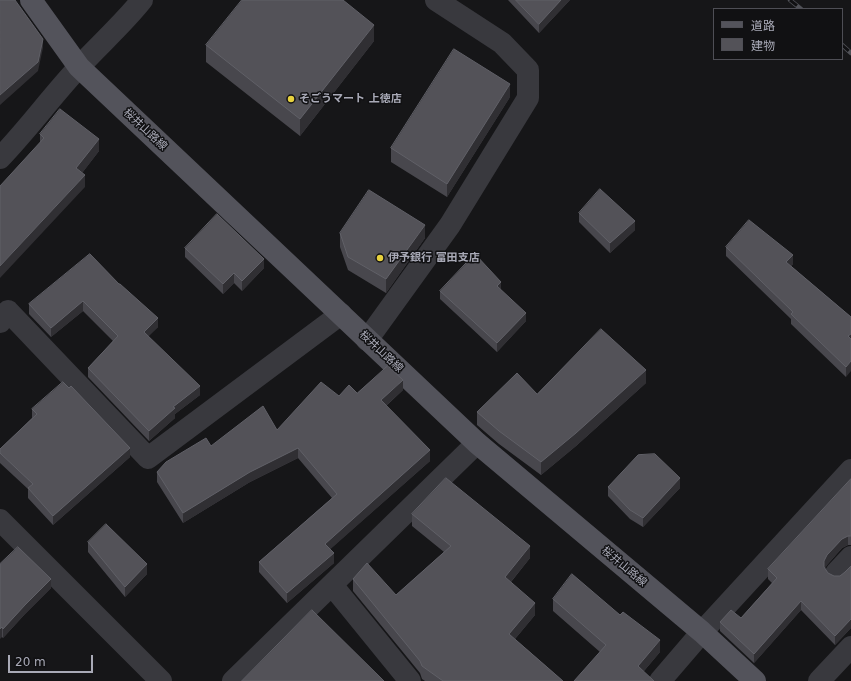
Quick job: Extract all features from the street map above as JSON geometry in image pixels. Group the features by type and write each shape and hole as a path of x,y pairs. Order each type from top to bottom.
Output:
{"main road":[{"name":"桜井山路線","path":"31,0 78,67 477,444 702,632 755,681"}],"street":[{"path":"0,158 18,140 78,67 128,18 142,0"},
{"path":"367,340 450,225 528,98 528,70 502,43 436,0"},
{"path":"0,322 8,311 148,458 341,314"},
{"path":"233,681 477,444"},
{"path":"660,681 702,632 849,476"},
{"path":"1,523 161,681"},
{"path":"836,573 851,557"},
{"path":"332,585 410,681"},
{"path":"819,681 851,647"}],"building":[{"path":"0,0 15,0 43,39 38,62 0,95"},
{"name":"そごうマート 上徳店","path":"242,0 343,0 374,25 300,119 206,45"},
{"path":"516,0 561,0 539,24"},
{"path":"454,49 510,84 447,184 391,148"},
{"path":"60,109 99,139 76,168 85,175 0,266 0,186 44,138 40,134"},
{"path":"600,189 635,221 610,243 579,213"},
{"name":"伊予銀行 富田支店","path":"369,190 425,225 386,279 348,257 340,233"},
{"path":"217,214 264,259 242,281 234,273 223,284 185,248"},
{"path":"749,220 793,255 786,262 851,317 851,334 848,336 851,339 851,361 846,367 791,314 793,312 726,247"},
{"path":"90,254 119,284 158,318 144,332 200,386 173,407 175,408 149,431 88,368 118,336 83,301 51,328 29,304"},
{"path":"475,254 501,282 497,286 526,313 497,343 440,291"},
{"path":"601,329 646,370 576,433 541,462 499,431 477,412 517,373 537,394"},
{"path":"388,366 403,380 381,400 430,450 325,544 334,553 287,593 259,562 337,494 298,448 250,472 183,513 157,472 166,462 206,438 211,446 263,406 277,430 321,382 339,396 349,385 357,393"},
{"path":"63,382 69,388 71,386 130,448 53,516 28,488 33,484 0,453 0,449 37,414 32,409"},
{"path":"655,454 680,478 643,518 630,510 608,487 638,455"},
{"path":"446,478 530,546 505,577 535,603 509,634 563,681 443,681 422,666 420,661 353,579 367,563 396,595 451,546 412,514"},
{"path":"851,479 851,536 842,539 827,555 824,561 824,567 828,573 834,576 840,576 851,566 851,619 835,636 801,601 754,654 720,622 731,610 741,618 777,578 768,569"},
{"path":"106,524 147,564 125,587 88,542"},
{"path":"18,547 51,579 3,629 2,627 0,629 0,564"},
{"path":"572,574 620,615 623,612 660,640 638,666 654,681 574,681 606,645 553,599"},
{"path":"312,610 384,681 242,681"}],"railway":[{"path":"790,0 800,8"},
{"path":"843,46 851,53"}],"place":[{"name":"そごうマート 上徳店","path":"291,99"},
{"name":"伊予銀行 富田支店","path":"380,258"}]}
